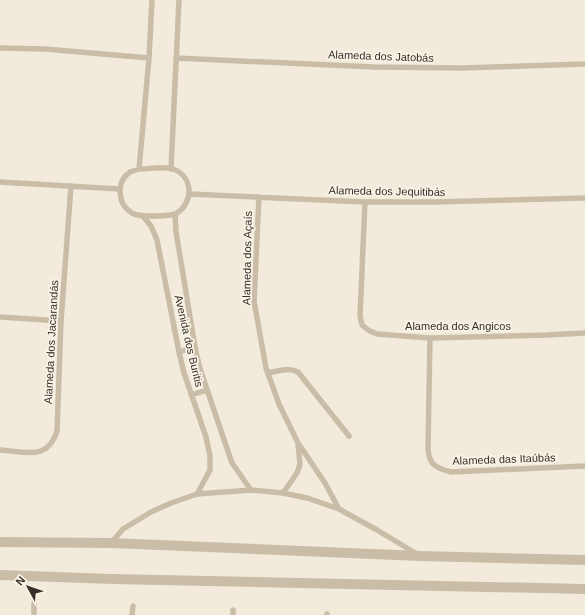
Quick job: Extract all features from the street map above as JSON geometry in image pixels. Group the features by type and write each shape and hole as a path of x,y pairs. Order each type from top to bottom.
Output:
{"street":[{"path":"0,542 111,543 420,556 585,560"},
{"path":"0,575 120,579 471,585 585,589"}],"lane":[{"path":"139,169 149,58 152,0"},
{"path":"171,169 179,0"},
{"path":"0,48 45,49 149,58"},
{"name":"Alameda dos Jatobás","path":"176,58 414,68 585,64"},
{"path":"139,169 171,169 179,172 185,178 189,186 190,194 182,209 175,214 165,216 143,216 133,214 125,208 121,199 120,190 123,180 130,172 139,169"},
{"path":"0,182 120,190"},
{"name":"Alameda dos Jacarandás","path":"0,450 38,453 47,449 54,442 57,431 62,321 71,186"},
{"name":"Alameda dos Jequitibás","path":"190,194 365,202 585,198"},
{"name":"Alameda dos Açaís","path":"259,197 254,301 267,370 279,404 298,443"},
{"name":"Alameda dos Angicos","path":"365,202 360,316 362,325 368,330 377,334 430,338 546,336 585,333"},
{"name":"Avenida dos Buritis","path":"175,214 176,232 195,347 207,390 232,463 251,490"},
{"name":"Avenida dos Buritis","path":"143,216 151,226 157,240 179,352 191,395 206,437 210,456 210,470 198,494"},
{"path":"0,317 62,321"},
{"name":"Alameda das Itaúbás","path":"430,338 428,457 432,464 440,469 451,472 585,466"},
{"path":"179,352 195,347"},
{"path":"267,370 292,369 298,372 349,436"},
{"path":"191,395 207,390"},
{"path":"283,492 297,473 300,464 298,443"},
{"path":"298,443 325,483 339,509"},
{"path":"111,543 124,529 141,518 172,503 198,494 251,490 283,492 307,498 339,509 420,556"},
{"path":"34,603 34,615"},
{"path":"132,615 133,606"}]}
